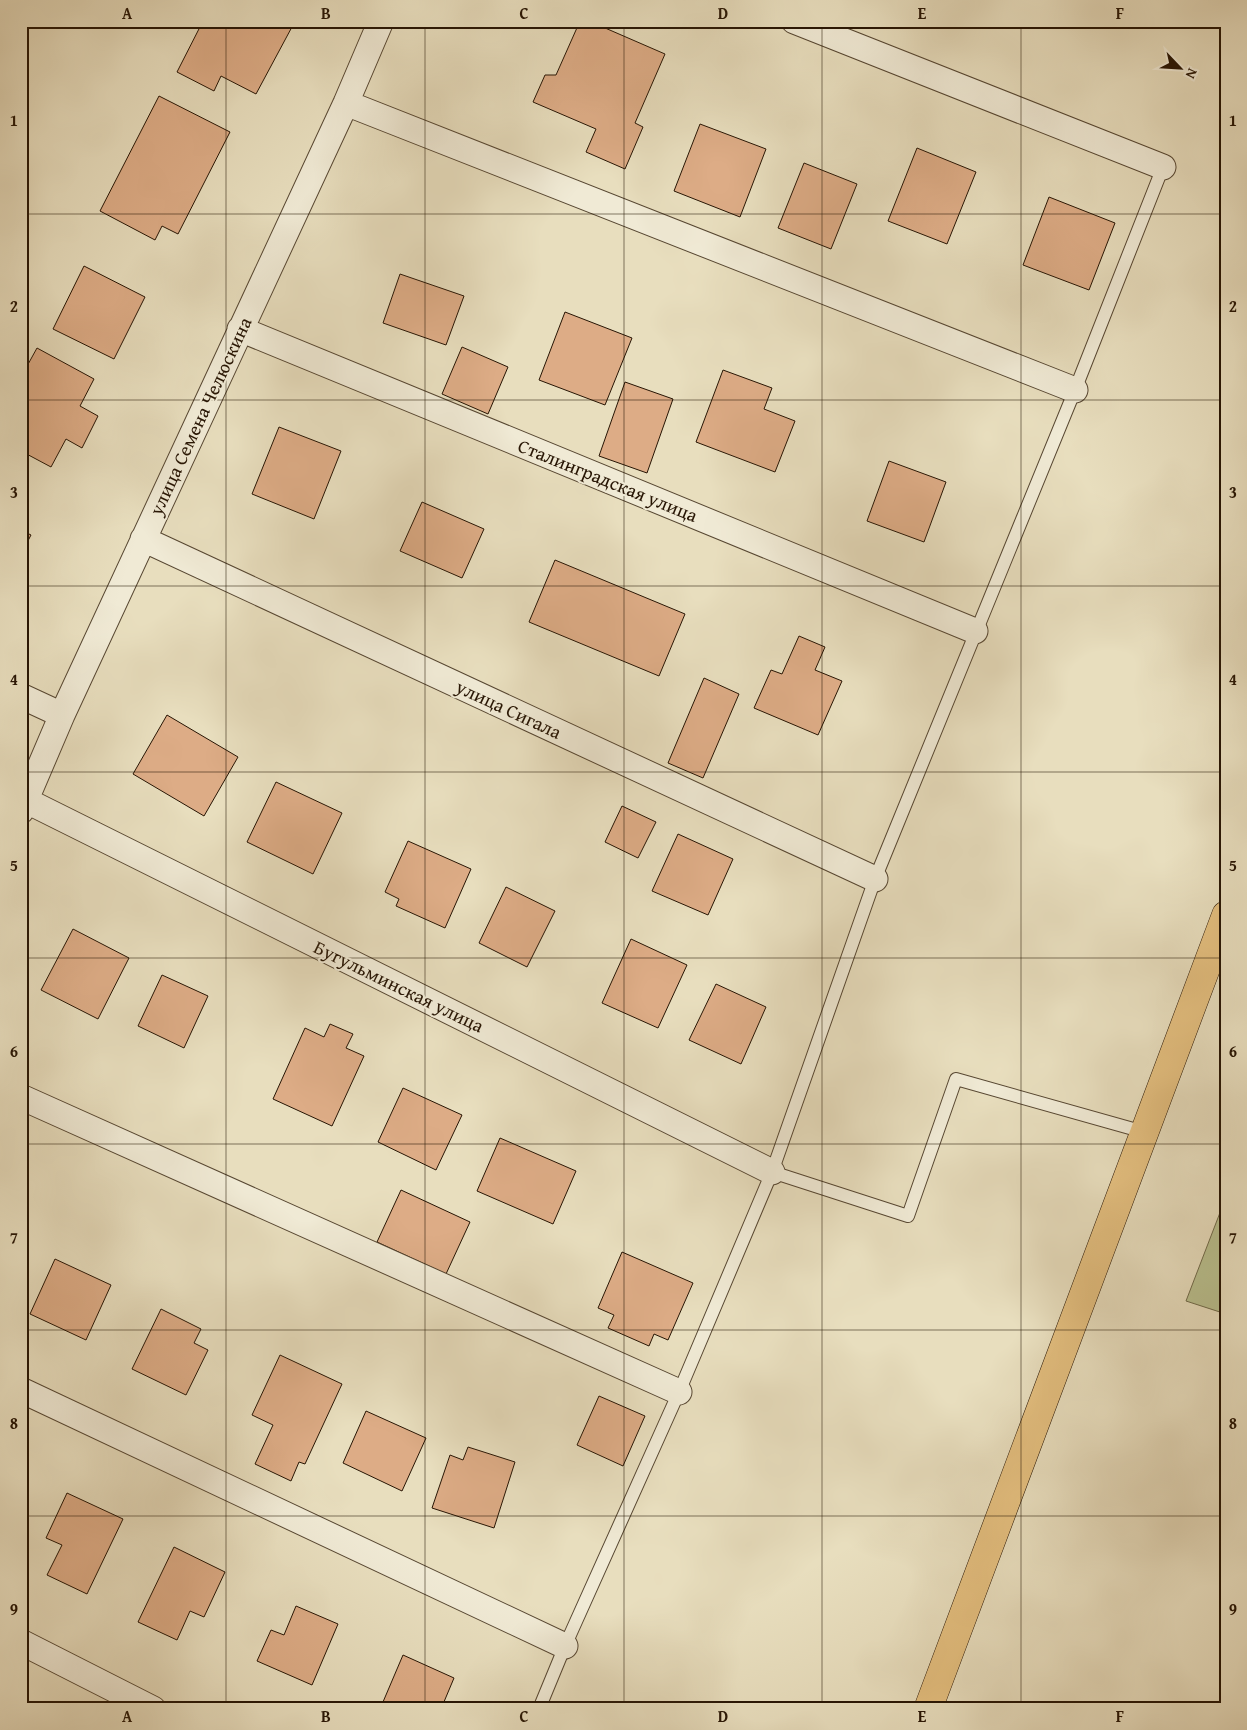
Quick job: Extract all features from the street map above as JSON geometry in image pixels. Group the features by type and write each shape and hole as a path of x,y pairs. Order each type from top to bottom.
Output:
{"main road":[{"path":"928,1709 1226,915"}],"street":[{"name":"улица Семена Челюскина","path":"23,806 62,715 346,103 381,21"},
{"path":"794,21 1163,167"},
{"path":"346,103 1075,390"},
{"name":"Сталинградская улица","path":"240,329 976,631"},
{"name":"улица Сигала","path":"143,539 875,879"},
{"path":"21,696 62,715"},
{"name":"Бугульминская улица","path":"23,806 772,1172"},
{"path":"21,1097 679,1392"},
{"path":"21,1390 565,1646"},
{"path":"21,1642 153,1709"}],"lane":[{"path":"539,1709 565,1646 679,1392 772,1172 875,879 1075,390 1163,167"},
{"path":"772,1172 908,1216 956,1078 1144,1132"}],"green space":[{"path":"1226,1197 1226,1314 1186,1301"}],"building":[{"path":"203,21 286,21 293,25 256,94 221,76 214,91 177,72"},
{"path":"580,21 589,21 665,54 635,123 643,127 625,169 586,152 596,129 533,102 545,75 556,75"},
{"path":"159,96 230,132 178,234 162,226 155,240 100,211"},
{"path":"700,124 766,149 740,217 674,191"},
{"path":"917,148 976,172 947,244 888,221"},
{"path":"804,163 857,184 831,249 778,228"},
{"path":"1049,197 1115,223 1089,290 1023,265"},
{"path":"84,266 145,297 114,359 53,329"},
{"path":"400,274 464,296 446,345 383,323"},
{"path":"565,312 632,338 605,405 539,380"},
{"path":"462,347 508,367 488,414 442,394"},
{"path":"37,348 94,379 80,406 98,416 82,448 66,439 51,467 21,451 21,377"},
{"path":"723,370 772,388 764,409 795,421 775,472 696,442"},
{"path":"625,382 673,399 647,473 599,456"},
{"path":"279,427 341,451 314,519 252,494"},
{"path":"889,461 946,482 924,542 867,521"},
{"path":"422,502 484,529 462,578 400,551"},
{"path":"21,530 31,535 21,554"},
{"path":"555,560 685,614 659,676 529,622"},
{"path":"799,636 825,647 815,670 842,681 818,735 754,708 771,670 782,674"},
{"path":"704,678 739,694 703,778 668,763"},
{"path":"167,715 238,757 204,816 133,774"},
{"path":"276,782 342,813 313,874 247,842"},
{"path":"622,806 656,822 638,858 605,842"},
{"path":"678,834 733,859 708,915 652,891"},
{"path":"408,841 471,869 445,928 396,906 399,899 385,892"},
{"path":"506,887 555,911 527,967 479,943"},
{"path":"73,929 129,958 98,1019 41,990"},
{"path":"631,939 687,965 658,1028 602,1003"},
{"path":"162,975 208,996 184,1048 138,1026"},
{"path":"716,984 766,1007 741,1064 689,1040"},
{"path":"330,1024 353,1034 346,1048 364,1056 332,1126 273,1099 305,1028 324,1037"},
{"path":"403,1088 462,1115 436,1170 378,1142"},
{"path":"500,1138 576,1171 553,1224 477,1191"},
{"path":"401,1190 470,1222 446,1274 377,1242"},
{"path":"622,1252 693,1283 668,1340 654,1334 649,1346 608,1328 614,1315 598,1308"},
{"path":"55,1259 111,1285 86,1340 30,1314"},
{"path":"161,1309 201,1329 194,1343 208,1350 186,1395 132,1369"},
{"path":"280,1355 342,1384 305,1464 299,1462 291,1481 255,1464 273,1425 252,1415"},
{"path":"599,1396 645,1416 623,1466 577,1445"},
{"path":"366,1411 426,1438 402,1491 343,1463"},
{"path":"468,1447 515,1462 494,1528 432,1508 450,1455 463,1460"},
{"path":"67,1493 123,1519 87,1594 47,1575 62,1545 46,1538"},
{"path":"174,1547 225,1572 204,1617 190,1611 177,1640 138,1622"},
{"path":"296,1606 338,1624 312,1685 257,1661 271,1630 284,1635"},
{"path":"403,1655 454,1678 441,1709 380,1709"}]}
